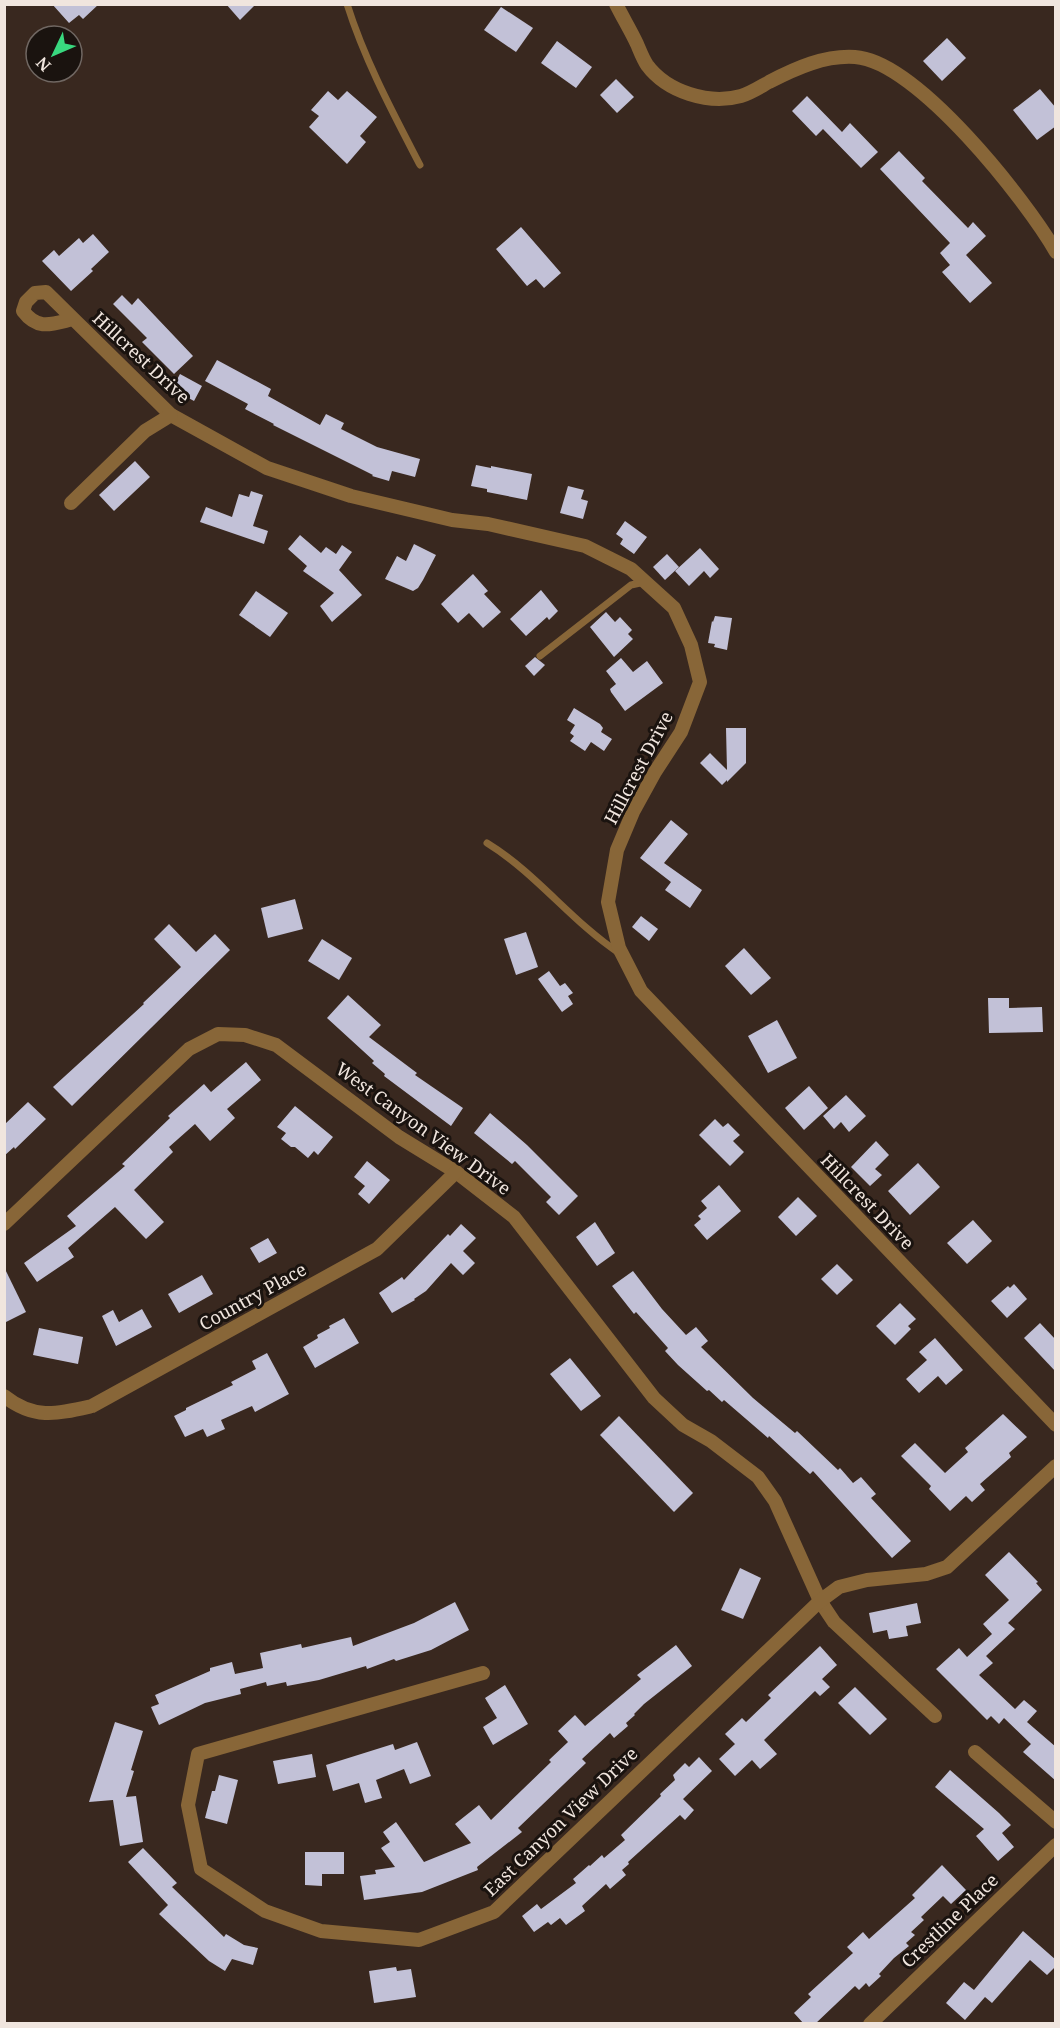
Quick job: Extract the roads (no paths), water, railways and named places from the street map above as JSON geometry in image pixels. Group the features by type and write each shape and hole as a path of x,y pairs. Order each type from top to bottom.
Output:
{"street":[{"path":"616,4 646,64 659,78 680,90 701,96 723,99 743,96 794,69 830,58 856,57 876,61 908,81 949,118 1005,180 1056,252"},
{"name":"Hillcrest Drive","path":"73,319 171,415 267,468 351,496 452,520 488,524 585,546 631,569 674,608 691,645 700,682 681,732 655,772 616,850 608,902 619,948 641,991 1056,1425"},
{"path":"71,503 145,431 171,415"},
{"name":"West Canyon View Drive","path":"4,1224 189,1049 218,1034 245,1035 276,1045 399,1137 456,1172 514,1217 654,1398 683,1425 711,1441 758,1477 775,1501 820,1600 834,1622 935,1716"},
{"name":"Country Place","path":"4,1396 16,1405 45,1415 92,1406 377,1250 456,1172"},
{"name":"East Canyon View Drive","path":"483,1673 198,1754 188,1805 201,1869 265,1911 321,1931 419,1940 494,1912 820,1600 839,1587 867,1580 927,1574 947,1567 1056,1466"},
{"path":"975,1752 1056,1822"},
{"name":"Crestline Place","path":"870,2024 1056,1845"}],"lane":[{"path":"347,4 376,79 420,165"},
{"path":"540,656 631,585 645,582"},
{"path":"487,843 509,856 599,940 623,956"}]}
